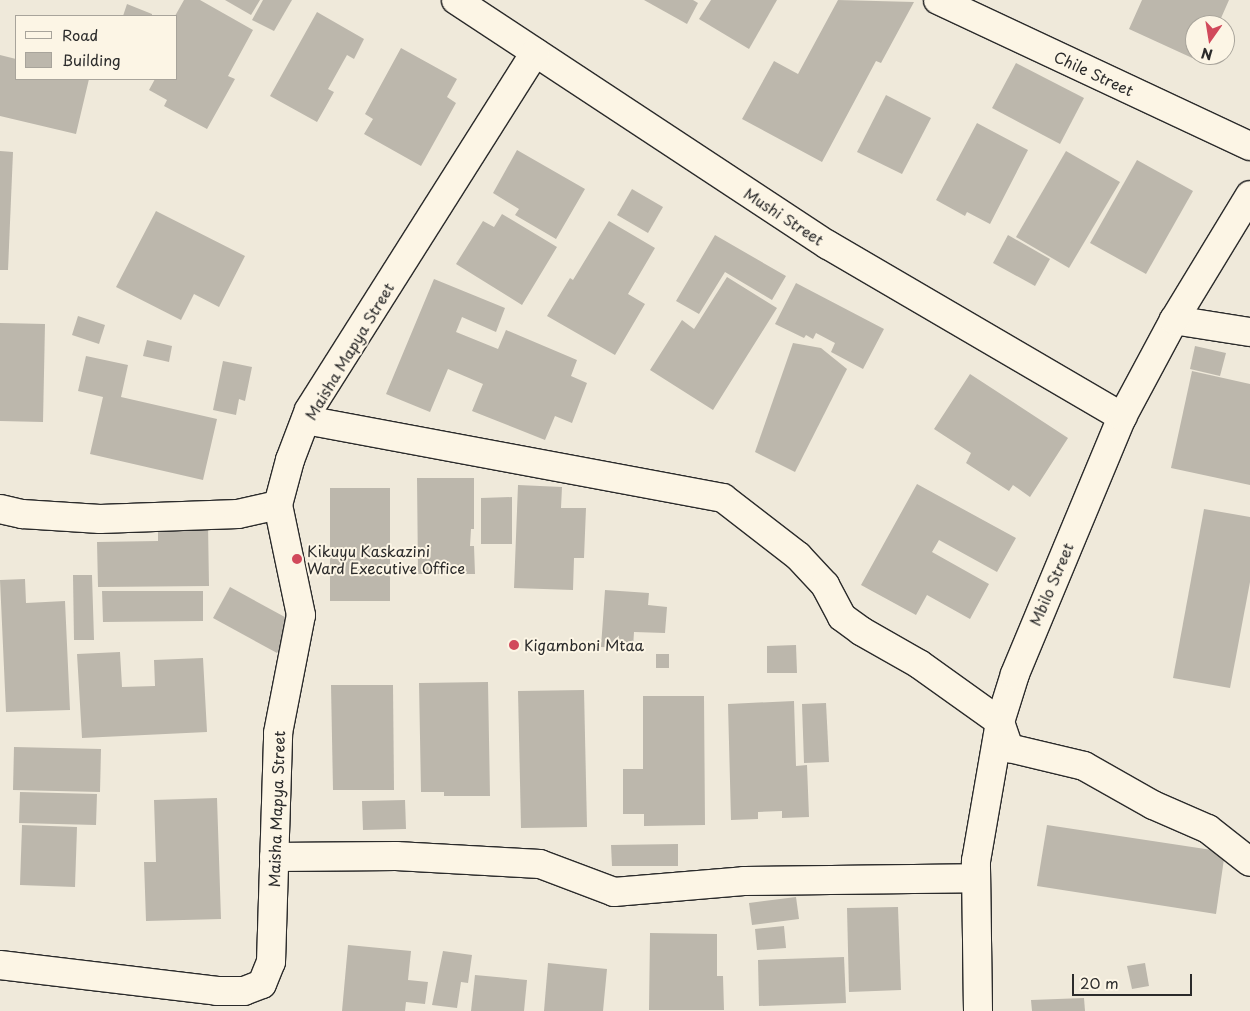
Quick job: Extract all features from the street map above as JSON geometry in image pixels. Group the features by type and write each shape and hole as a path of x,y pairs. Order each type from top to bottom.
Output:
{"street":[{"name":"Mushi Street","path":"456,0 828,245 1122,417"},
{"name":"Chile Street","path":"938,0 1250,146"},
{"name":"Maisha Mapya Street","path":"0,965 217,991 244,991 262,984 271,962 278,733 301,615 278,505 306,420 535,53"},
{"name":"Mbilo Street","path":"978,1011 975,878 984,800 1000,722 1033,626 1122,417 1174,320 1250,195"},
{"path":"1174,320 1250,332"},
{"path":"306,420 723,498 798,556 825,584 842,616 861,631 919,664 1000,722 1009,748 1084,766 1152,805 1208,829 1250,862"},
{"path":"0,509 22,514 100,519 238,514 278,505"},
{"path":"274,857 396,856 540,864 614,892 744,881 975,878"}],"building":[{"path":"184,0 200,0 253,30 228,76 235,79 207,129 164,106 167,100 149,90 154,80 178,80 178,15 176,15"},
{"path":"225,0 260,0 251,15"},
{"path":"263,0 292,0 274,31 252,20"},
{"path":"644,0 693,0 698,3 687,24"},
{"path":"711,0 777,0 749,49 699,19"},
{"path":"838,0 914,2 881,63 876,61 822,162 742,119 774,61 798,74"},
{"path":"1142,0 1229,0 1222,15 1185,15 1185,55 1129,29"},
{"path":"127,4 152,14 152,15 123,15"},
{"path":"317,12 364,39 354,59 347,55 328,89 334,92 317,122 270,96"},
{"path":"401,48 457,79 447,97 456,103 421,166 364,134 373,119 365,114"},
{"path":"0,55 15,59 15,80 89,80 76,134 0,116"},
{"path":"1016,63 1084,98 1060,144 992,108"},
{"path":"886,95 931,118 902,174 857,152"},
{"path":"977,123 1028,150 990,224 967,212 965,216 936,200"},
{"path":"517,150 585,189 556,239 515,215 519,209 493,193"},
{"path":"0,151 13,152 8,270 0,270"},
{"path":"1066,151 1120,182 1069,268 1016,237"},
{"path":"1137,160 1193,191 1146,274 1090,243"},
{"path":"632,189 663,207 648,233 617,215"},
{"path":"156,211 245,256 219,307 194,294 181,320 116,287"},
{"path":"502,214 557,247 522,305 456,264 483,221 494,227"},
{"path":"609,221 655,248 628,294 645,304 615,355 547,316 570,278 573,280"},
{"path":"715,235 786,276 772,300 725,272 699,314 676,301"},
{"path":"1008,235 1050,259 1035,286 993,263"},
{"path":"727,277 777,308 713,410 650,370 682,320 694,329"},
{"path":"434,279 505,308 496,332 462,317 456,332 498,349 506,330 577,360 571,376 587,383 572,423 555,416 545,440 472,411 483,384 448,369 430,412 386,394"},
{"path":"796,283 884,329 863,369 831,352 835,343 816,333 813,339 806,335 804,338 775,324"},
{"path":"78,316 105,325 99,344 72,335"},
{"path":"0,323 45,324 43,422 0,421"},
{"path":"147,340 172,346 169,362 143,356"},
{"path":"793,343 821,348 847,369 795,472 755,452"},
{"path":"1195,346 1226,353 1220,376 1190,369"},
{"path":"86,356 128,365 121,397 217,419 203,480 90,454 103,397 78,391"},
{"path":"223,361 252,367 245,401 239,399 236,415 213,410"},
{"path":"1192,371 1250,384 1250,485 1171,468"},
{"path":"970,374 1068,438 1030,497 1013,485 1009,491 966,463 971,453 934,429"},
{"path":"417,478 474,478 474,529 471,529 470,546 474,546 475,574 418,574"},
{"path":"917,484 1016,538 997,572 939,540 932,552 989,584 970,619 927,595 916,615 861,585"},
{"path":"518,485 562,487 561,508 586,508 584,558 574,558 573,590 514,588"},
{"path":"330,488 390,488 390,601 330,601"},
{"path":"512,497 512,544 481,544 481,498"},
{"path":"1204,509 1250,517 1250,582 1230,688 1173,678"},
{"path":"158,524 208,524 209,586 98,587 97,542 158,541"},
{"path":"73,575 92,575 94,640 74,640"},
{"path":"25,579 26,603 65,601 70,710 6,712 0,580"},
{"path":"230,587 294,622 277,653 213,618"},
{"path":"605,590 649,593 648,605 667,607 665,633 634,632 633,648 601,647"},
{"path":"102,591 203,591 203,621 103,622"},
{"path":"796,645 797,673 767,673 767,646"},
{"path":"120,652 122,687 155,686 154,660 203,658 207,732 82,738 77,654"},
{"path":"656,654 669,654 669,668 656,668"},
{"path":"488,682 490,796 444,796 444,792 421,792 419,683"},
{"path":"331,685 393,685 394,790 333,790"},
{"path":"584,690 587,827 521,828 518,691"},
{"path":"643,696 704,696 705,825 644,826 644,814 623,814 623,769 643,769"},
{"path":"794,701 796,766 807,765 809,817 782,818 782,811 758,812 758,819 731,820 728,704"},
{"path":"826,703 829,762 804,763 802,704"},
{"path":"14,747 101,749 100,792 13,790"},
{"path":"20,792 97,794 96,825 19,823"},
{"path":"217,798 221,919 146,921 144,862 156,862 154,800"},
{"path":"405,800 406,829 363,830 362,801"},
{"path":"22,825 77,827 75,887 20,885"},
{"path":"1047,825 1225,852 1216,914 1037,886"},
{"path":"678,844 678,866 612,866 611,845"},
{"path":"796,897 799,919 752,925 749,903"},
{"path":"898,907 901,990 849,992 847,908"},
{"path":"784,926 786,948 757,950 755,929"},
{"path":"650,933 717,934 717,976 723,976 724,1010 649,1010"},
{"path":"348,945 411,951 408,980 428,982 425,1004 406,1002 405,1011 342,1011"},
{"path":"443,951 472,955 468,983 461,982 457,1008 432,1005"},
{"path":"844,957 846,1003 759,1006 758,960"},
{"path":"548,963 607,969 603,1011 544,1011"},
{"path":"1145,963 1149,986 1132,989 1127,966"},
{"path":"475,975 527,980 524,1011 471,1011"},
{"path":"1084,998 1085,1011 1032,1011 1031,1000"}],"place":[{"name":"Kikuyu Kaskazini Ward Executive Office","path":"297,559"},
{"name":"Kigamboni Mtaa","path":"514,645"}]}
